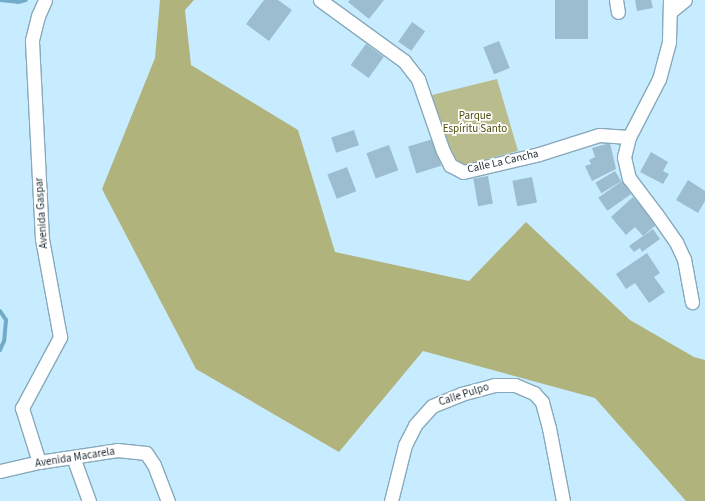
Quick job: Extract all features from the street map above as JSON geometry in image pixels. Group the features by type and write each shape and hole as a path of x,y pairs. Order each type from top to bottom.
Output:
{"street":[{"name":"Avenida Gaspar","path":"39,462 22,408 60,336 42,239 32,40 38,16 45,0"},
{"name":"Calle La Cancha","path":"320,0 404,61 418,79 443,151 450,165 463,172 539,154 599,135 629,137"},
{"path":"685,0 670,6 669,42 659,79 629,137 624,157 629,178 658,215 676,242 684,259 692,302"},
{"name":"Calle Pulpo","path":"391,501 406,445 416,425 432,406 461,394 494,385 515,385 534,393 542,402 549,428 563,501"},
{"name":"Avenida Macarela","path":"0,471 39,462 117,450 146,453 154,465 168,501"},
{"path":"73,457 89,501"}],"green space":[{"path":"160,0 194,0 185,10 191,65 298,130 335,252 469,281 526,222 630,320 694,357 705,360 705,501 686,501 595,398 423,351 339,452 196,369 102,189 155,58"},
{"name":"Parque Espíritu Santo","path":"497,79 518,151 464,165 457,162 450,155 432,95"}],"building":[{"path":"264,0 278,0 292,10 269,41 246,24"},
{"path":"350,0 384,0 369,19 348,2"},
{"path":"555,0 588,0 588,39 555,39"},
{"path":"635,0 651,0 653,8 637,11"},
{"path":"412,22 425,31 411,51 398,42"},
{"path":"499,41 510,68 494,74 483,47"},
{"path":"366,44 384,57 369,78 351,65"},
{"path":"354,130 359,145 336,153 331,137"},
{"path":"433,139 441,166 416,173 408,147"},
{"path":"610,143 616,169 592,181 585,166 591,164 589,160 595,157 592,148"},
{"path":"389,145 398,170 376,179 366,153"},
{"path":"651,152 668,162 663,171 669,174 663,184 640,172"},
{"path":"347,167 356,191 337,199 327,175"},
{"path":"615,171 621,181 601,193 595,183"},
{"path":"488,176 493,204 478,206 473,179"},
{"path":"532,177 537,203 517,206 512,181"},
{"path":"688,180 705,191 705,201 698,213 676,200"},
{"path":"622,181 631,194 607,211 598,198"},
{"path":"633,197 657,224 643,236 635,227 626,235 611,217"},
{"path":"653,229 660,239 642,252 640,248 634,252 629,246"},
{"path":"647,253 660,273 654,277 665,292 649,303 635,283 626,289 616,274"}],"waterway":[{"path":"0,0 18,2 26,0"},
{"path":"0,311 6,320 4,341 0,350"}]}
